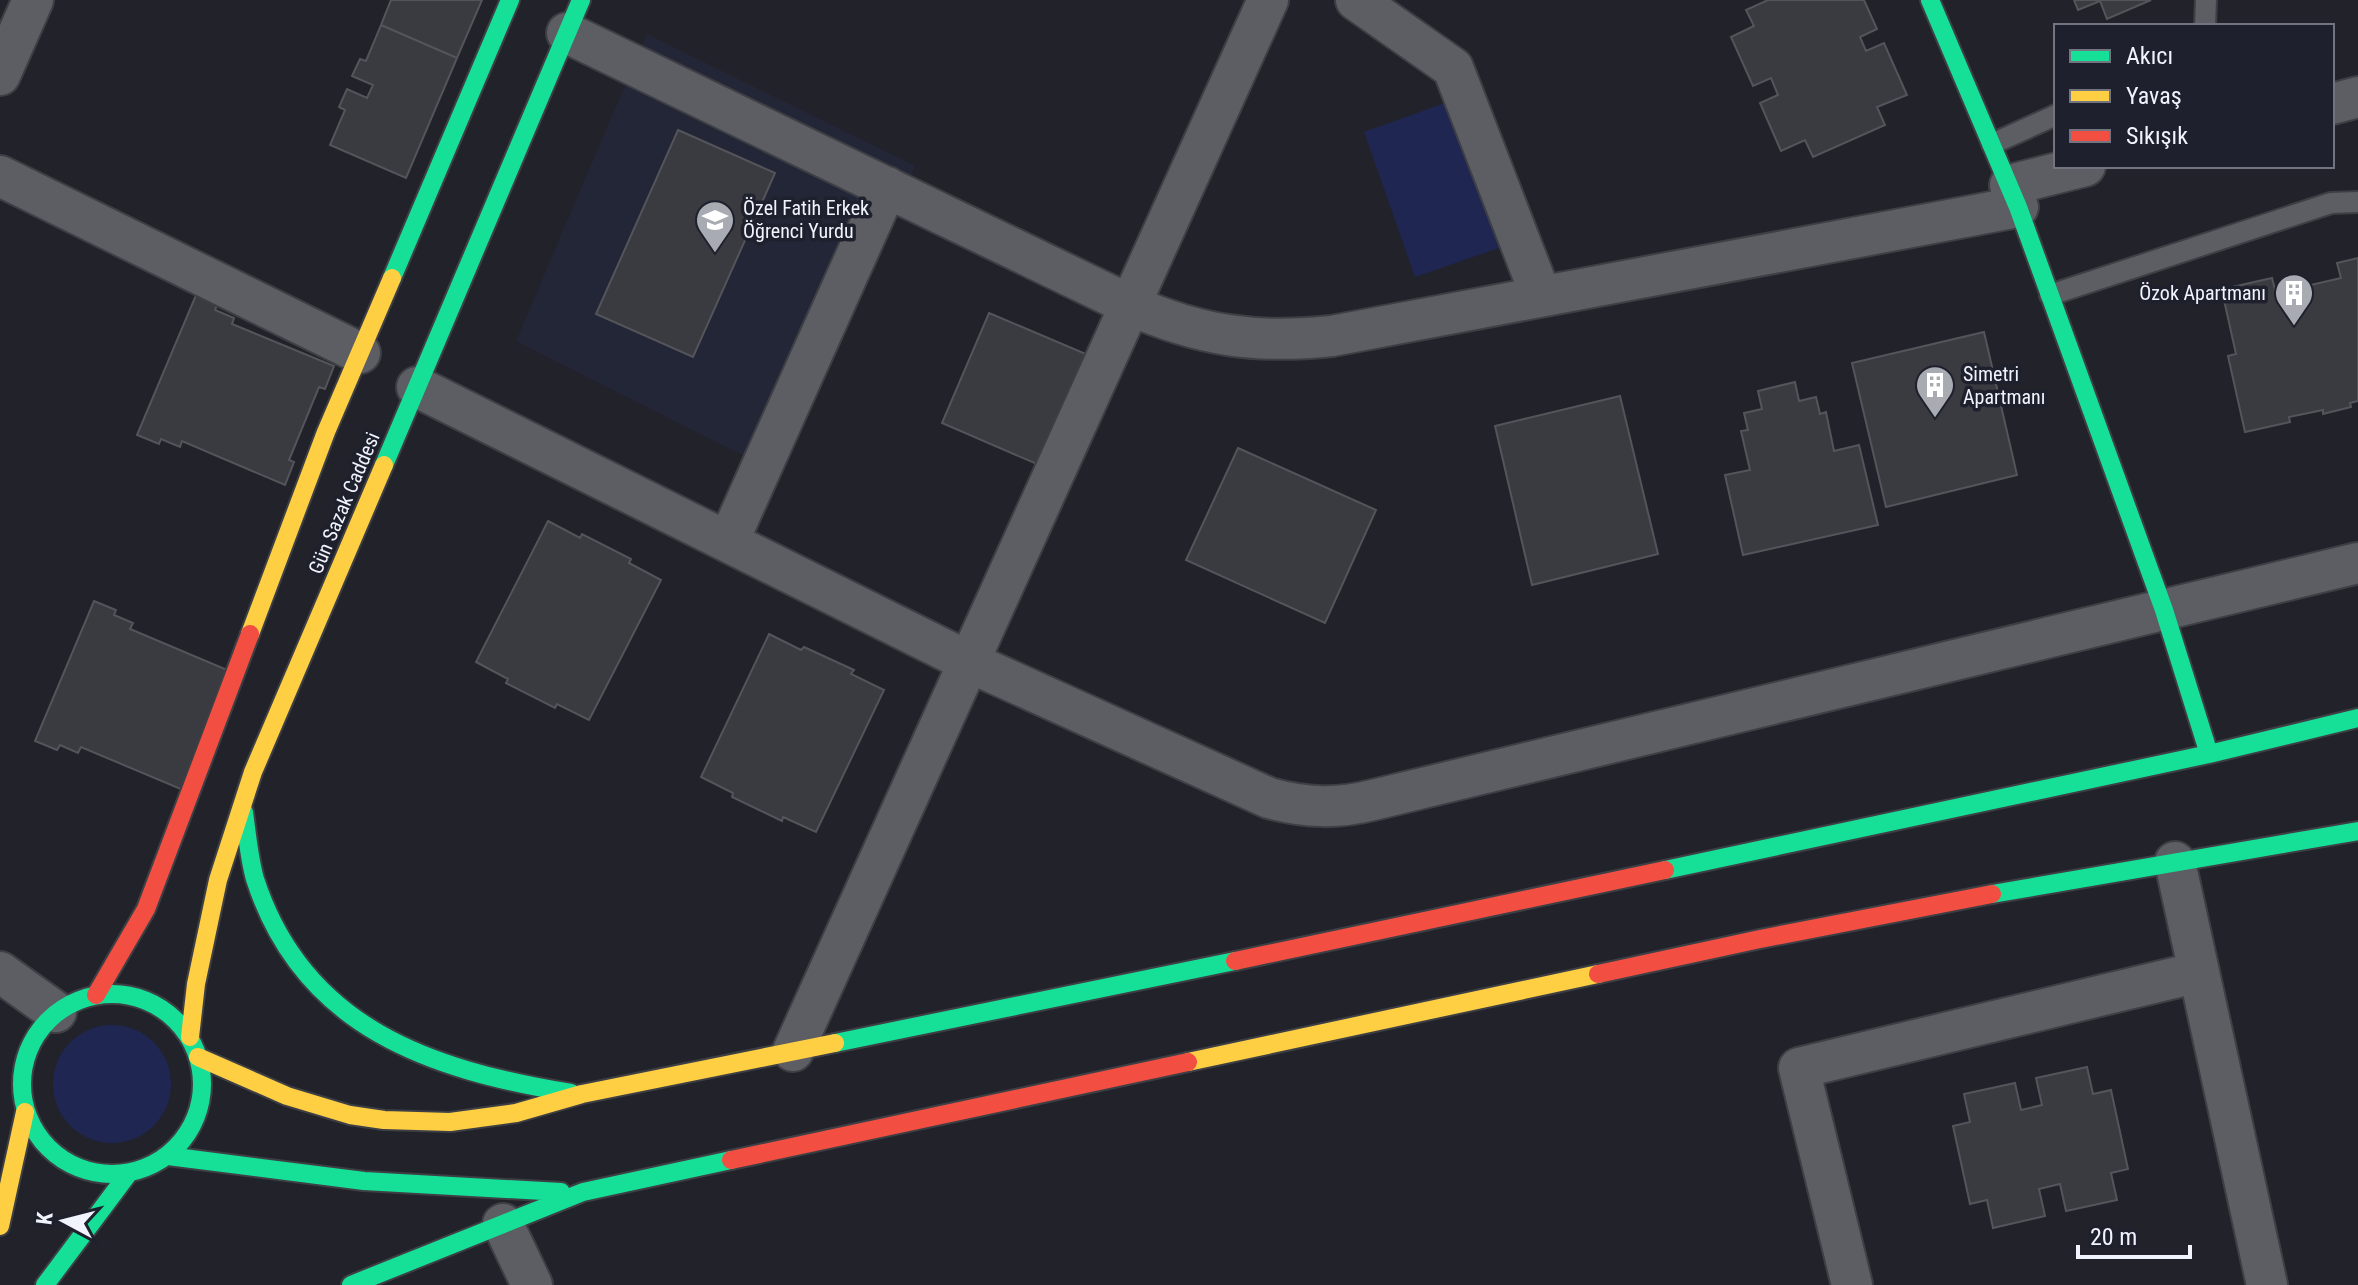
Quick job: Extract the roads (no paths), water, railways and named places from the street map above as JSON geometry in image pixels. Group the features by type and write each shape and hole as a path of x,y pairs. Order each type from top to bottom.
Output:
{"street":[{"path":"0,75 33,0"},
{"name":"Gün Sazak Caddesi","path":"96,995 146,909 315,461 510,0"},
{"path":"793,1051 1268,0"},
{"path":"1356,0 1453,68 1541,296"},
{"path":"1930,0 2014,196 2164,610 2209,754"},
{"path":"574,17 887,187 1130,305 1195,330 1229,337 1298,339 1332,336 1541,296 2014,196 2080,168"},
{"name":"Gün Sazak Caddesi","path":"190,1037 206,931 218,880 253,772 574,17"},
{"path":"2334,103 2358,97"},
{"path":"0,176 360,353"},
{"path":"728,542 887,187"},
{"path":"417,387 969,662 1269,798 1316,808 1345,807 2358,563"},
{"path":"198,1057 318,1106 388,1121 450,1123 504,1117 582,1094 1245,959 2209,754 2358,718"},
{"path":"244,800 251,861 272,922 302,971 346,1014 376,1036 452,1067 536,1089 582,1094"},
{"path":"351,1285 583,1192 1760,939 2358,831"},
{"path":"2175,862 2267,1285"},
{"path":"0,972 56,1012"},
{"path":"1852,1285 1799,1068 2199,972"},
{"path":"118,993 139,997 159,1007 176,1020 190,1037 198,1057 202,1090 195,1122 168,1156 128,1174 96,1173 65,1162 34,1131 25,1112 21,1090 29,1047 41,1028 56,1012 75,1001 96,995 118,993"},
{"path":"0,1226 25,1112"},
{"path":"168,1156 280,1173 392,1185 487,1191 583,1192"},
{"path":"45,1285 128,1174"},
{"path":"503,1224 532,1285"}],"lane":[{"path":"2205,24 2206,0"},
{"path":"1992,144 2054,116"},
{"path":"2050,295 2331,203 2358,202"}],"place":[{"name":"Özel Fatih Erkek Öğrenci Yurdu","path":"715,254"},
{"name":"Özok Apartmanı","path":"2294,327"},
{"name":"Simetri Apartmanı","path":"1935,419"}]}
